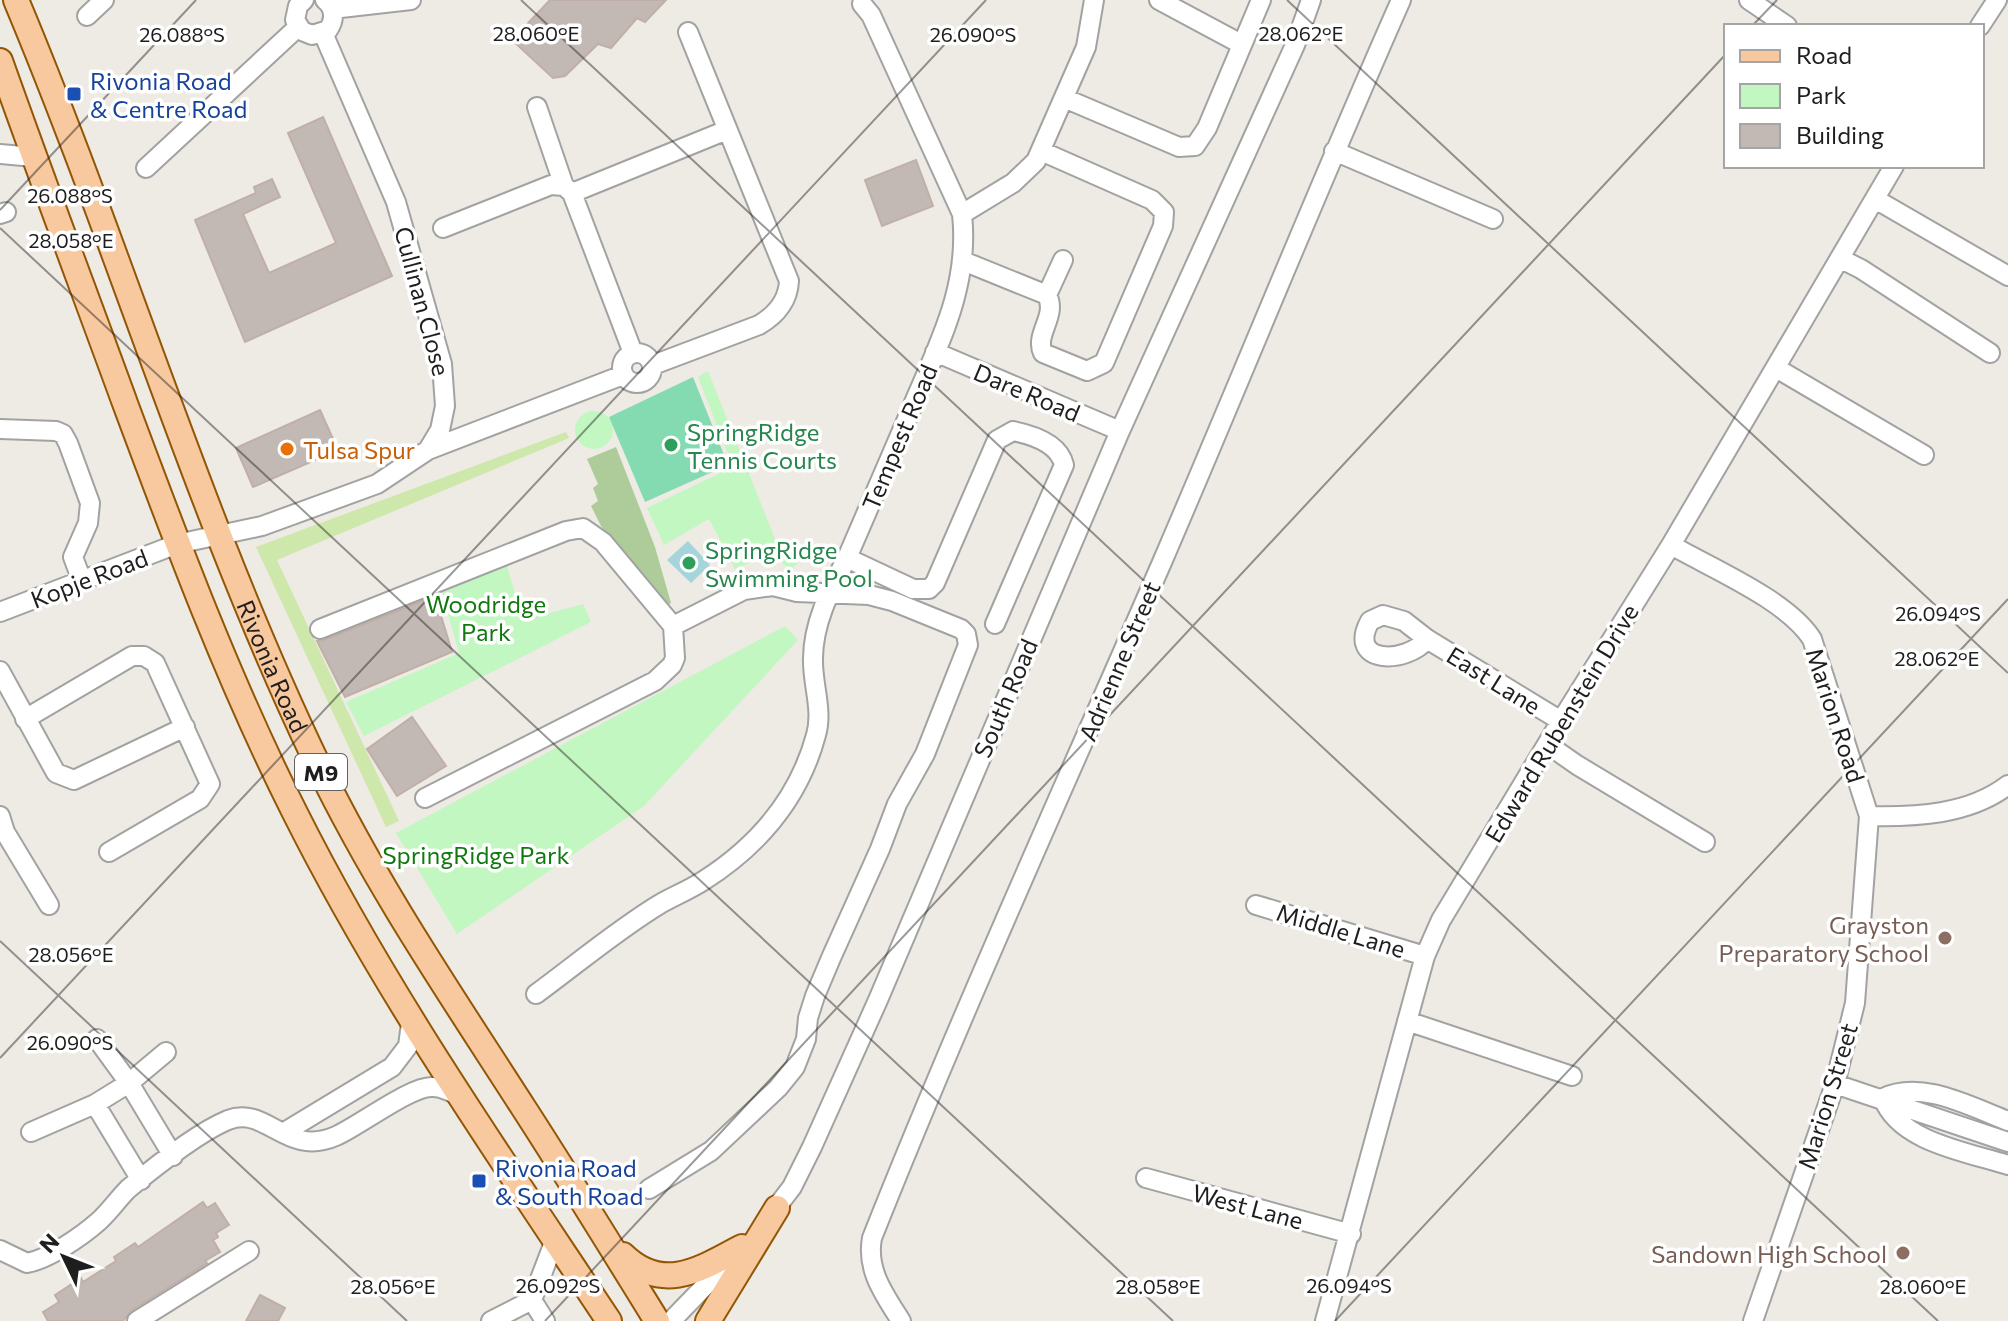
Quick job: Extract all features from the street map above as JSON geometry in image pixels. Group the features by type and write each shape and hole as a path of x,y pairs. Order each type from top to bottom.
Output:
{"main road":[{"name":"Rivonia Road","path":"16,0 57,97 220,534 279,680 319,767 374,872 657,1321"},
{"name":"Rivonia Road","path":"0,61 177,544 249,717 294,811 335,889 412,1016 608,1320"},
{"path":"708,1321 777,1208"},
{"path":"607,1240 640,1270 662,1276 694,1272 742,1247"}],"street":[{"path":"87,16 104,0"},
{"path":"304,0 296,13 298,27 307,34 323,33 333,20 329,5 411,0"},
{"path":"962,214 1013,183 1025,173 1041,151 1086,47 1094,0"},
{"path":"1159,0 1241,44"},
{"path":"1064,98 1179,147 1191,148 1200,141 1207,128 1261,0"},
{"name":"South Road","path":"671,1321 777,1208 792,1187 812,1147 878,1000 1120,431 1295,45 1311,0"},
{"name":"South Road","path":"1295,45 1324,0"},
{"name":"Adrienne Street","path":"901,1321 880,1288 871,1264 872,1238 1401,0"},
{"path":"1749,0 1784,24"},
{"path":"1981,24 1997,0"},
{"name":"Tempest Road","path":"536,994 659,905 731,862 759,836 788,802 818,731 813,659 816,633 828,593 847,558 953,311 963,261 962,214 868,6"},
{"path":"146,168 298,27"},
{"path":"653,365 759,325 769,319 788,294 789,281 688,32"},
{"name":"Cullinan Close","path":"323,33 396,202 442,364 445,406 440,430 428,450"},
{"path":"537,107 633,353"},
{"path":"443,228 551,185 568,189 727,130"},
{"path":"1041,151 1152,200 1162,208 1165,219 1111,350 1104,363 1087,371 1043,353 1040,341 1052,311 1047,295 1063,260"},
{"path":"1334,151 1493,219"},
{"path":"0,154 34,157"},
{"name":"Edward Rubenstein Drive","path":"1325,1321 1425,956 1441,920 1671,545 1893,168"},
{"path":"1875,199 2008,276"},
{"path":"1841,259 1990,353"},
{"path":"963,261 1047,295"},
{"name":"Dare Road","path":"935,352 1120,431"},
{"path":"633,353 645,355 653,365 649,379 643,383 635,384 623,375 625,358 633,353"},
{"path":"1776,368 1924,455"},
{"path":"220,534 262,526 377,484 428,450 623,375"},
{"path":"0,429 56,431 63,434 68,443 90,503 88,523 73,557 82,581"},
{"path":"847,558 913,589 929,589 935,583 992,447 1004,434 1013,431 1025,433 1056,449 1064,465 995,624"},
{"path":"320,629 566,531 583,528 603,542 673,626 675,658 655,681 425,798"},
{"name":"Kopje Road","path":"0,612 177,544 220,534"},
{"name":"Marion Road","path":"1671,545 1775,604 1803,625 1812,639 1869,816"},
{"path":"649,1189 711,1151 778,1088 795,1067 806,1039 815,996 897,804 925,754 968,645 966,634 944,621 892,601 869,595 797,592 773,586 744,590 673,626"},
{"name":"East Lane","path":"1427,639 1561,721"},
{"path":"25,719 132,656 149,658 155,663 210,784 200,799 109,852"},
{"path":"0,671 56,773 68,780 74,780 185,727"},
{"path":"1547,744 1705,842"},
{"path":"1869,816 1913,816 1969,807 2008,785"},
{"path":"0,816 5,832 49,905"},
{"name":"Marion Street","path":"1753,1321 1835,1084 1855,1003 1869,816"},
{"name":"Middle Lane","path":"1256,905 1425,956"},
{"path":"283,1133 392,1067 408,1046 412,1016"},
{"path":"1407,1021 1572,1076"},
{"path":"97,1039 129,1083 173,1156"},
{"path":"31,1132 95,1104 129,1083 166,1052"},
{"path":"1835,1084 2008,1142"},
{"path":"0,1250 27,1263 48,1257 98,1222 141,1180 213,1127 231,1119 245,1118 303,1143 336,1136 422,1087 445,1089 464,1098"},
{"path":"1883,1098 1900,1091 1924,1092 2008,1121"},
{"path":"1883,1098 1888,1112 1909,1132 2008,1165"},
{"path":"95,1104 141,1180"},
{"name":"West Lane","path":"1146,1178 1351,1234"},
{"path":"491,1321 532,1300 555,1240"},
{"path":"137,1321 249,1251"},
{"path":"532,1300 545,1321"}],"green space":[{"path":"708,371 778,546 798,563 790,570 772,553 735,569 709,519 664,545 647,508 733,467 698,377"},
{"name":"SpringRidge Tennis Courts","path":"693,377 728,465 645,502 609,417"},
{"path":"594,411 608,416 613,430 608,444 594,449 580,444 575,430 580,416"},
{"path":"566,432 569,438 277,560 399,821 386,827 256,547"},
{"path":"616,447 655,547 671,603 665,606 601,526 591,506 598,501 593,488 598,484 587,459"},
{"name":"Woodridge Park","path":"506,563 523,620 583,604 591,622 364,736 346,702 459,653 441,589"},
{"name":"SpringRidge Park","path":"785,626 798,640 644,806 457,934 396,833"}],"water":[{"name":"SpringRidge Swimming Pool","path":"688,541 710,565 691,583 667,560"}],"building":[{"path":"550,0 666,0 645,22 637,18 611,48 598,44 565,76 553,78 512,40"},
{"path":"323,117 392,276 245,342 195,220 256,193 254,187 272,179 280,197 243,214 269,273 336,243 288,133"},
{"path":"916,160 933,206 882,226 865,180"},
{"name":"Tulsa Spur","path":"320,410 338,450 253,487 236,448"},
{"path":"435,596 452,652 345,697 317,641"},
{"path":"412,717 446,766 397,796 367,749"},
{"path":"203,1202 207,1208 215,1203 229,1225 216,1233 218,1237 213,1240 220,1252 205,1261 207,1263 131,1311 123,1321 48,1321 43,1312 59,1302 55,1295 81,1278 83,1282 116,1261 114,1257 135,1243 138,1247"},
{"path":"260,1295 285,1308 278,1321 246,1321"}],"place":[{"name":"Rivonia Road & Centre Road","path":"74,94"},
{"name":"SpringRidge Tennis Courts","path":"671,445"},
{"name":"Tulsa Spur","path":"287,449"},
{"name":"SpringRidge Swimming Pool","path":"689,563"},
{"name":"Grayston Preparatory School","path":"1945,938"},
{"name":"Rivonia Road & South Road","path":"479,1181"},
{"name":"Sandown High School","path":"1903,1253"}]}
